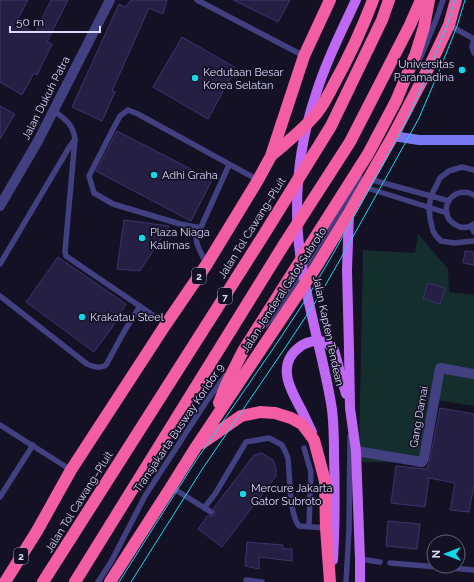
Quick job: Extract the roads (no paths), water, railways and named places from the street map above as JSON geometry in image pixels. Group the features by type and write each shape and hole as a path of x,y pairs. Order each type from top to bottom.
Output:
{"highway":[{"name":"2","path":"5,582 71,470 207,264 258,180 271,156 304,56 330,0"},
{"path":"271,156 317,113 342,69 373,0"},
{"name":"Jalan Tol Cawang–Pluit","path":"43,582 255,249 331,126 382,20 389,0"},
{"name":"7","path":"75,582 283,246 350,142 410,25 421,0"},
{"path":"206,432 226,385 243,351 368,154 396,101 416,53 424,27 429,0"},
{"name":"Jalan Jenderal Gatot Subroto","path":"103,581 124,560 196,447 316,267 349,213 393,136 431,62 448,25 456,0"},
{"path":"196,447 241,416 260,412 275,412 302,424 314,440 325,481 326,528 331,582"}],"main road":[{"name":"Jalan Kapten Tendean","path":"331,582 335,493 332,406 311,314 300,252 297,210 304,136 315,97 332,52 356,0"},
{"name":"Jalan Kapten Tendean","path":"349,213 347,270 350,408 356,451 360,582"},
{"path":"314,440 308,422 289,385 287,376 289,360 298,348 306,343 314,341 323,341 330,345 334,350 350,408"}],"street":[{"name":"Jalan Dukuh Patra","path":"0,206 38,141 110,0"},
{"path":"393,136 419,140 474,140"},
{"name":"Gang Damai","path":"356,451 422,462 424,458 440,368 474,374"}],"lane":[{"path":"197,0 304,56"},
{"name":"Transjakarta Busway Koridor 9","path":"103,581 114,556 145,496 170,456 206,402 243,351 272,319 366,166 390,121 423,52 442,0"},
{"path":"448,25 474,39 472,47 474,53"},
{"path":"201,228 180,224 112,204 94,194 89,176 120,116 128,110 138,114 258,180"},
{"path":"54,111 65,119 72,128 75,139 64,251 66,256 166,324"},
{"path":"0,264 75,139"},
{"path":"207,264 197,245 196,238 229,165"},
{"path":"474,170 462,167 449,171 440,178 431,196 429,207 433,231 441,240 454,243 474,241"},
{"path":"367,183 431,196 448,202"},
{"path":"367,183 447,213"},
{"path":"473,228 458,227 453,224 449,219 447,207 448,202 457,194 468,192 474,195"},
{"path":"0,296 87,364 99,368 106,365 140,306"},
{"path":"346,581 349,504 350,408"},
{"path":"0,425 71,470"},
{"path":"204,508 215,494 246,442 270,438 282,445 288,458 289,477 296,522 299,526 326,528"},
{"path":"0,497 33,445"},
{"path":"304,448 311,472 309,526"},
{"path":"171,487 211,512"},
{"path":"349,504 352,526 358,542 360,555 380,562"},
{"path":"390,563 474,570"},
{"path":"246,580 262,582"}],"tram line":[{"path":"119,582 195,462 310,293 333,254 410,114 448,23 455,0"},
{"path":"131,582 203,468 318,298 341,258 419,118 457,26 465,0"}],"place":[{"name":"Universitas Paramadina","path":"462,70"},
{"name":"Kedutaan Besar Korea Selatan","path":"195,78"},
{"name":"Adhi Graha","path":"154,175"},
{"name":"Plaza Niaga Kalimas","path":"142,238"},
{"name":"Krakatau Steel","path":"82,317"},
{"name":"Mercure Jakarta Gator Subroto","path":"243,494"}]}
